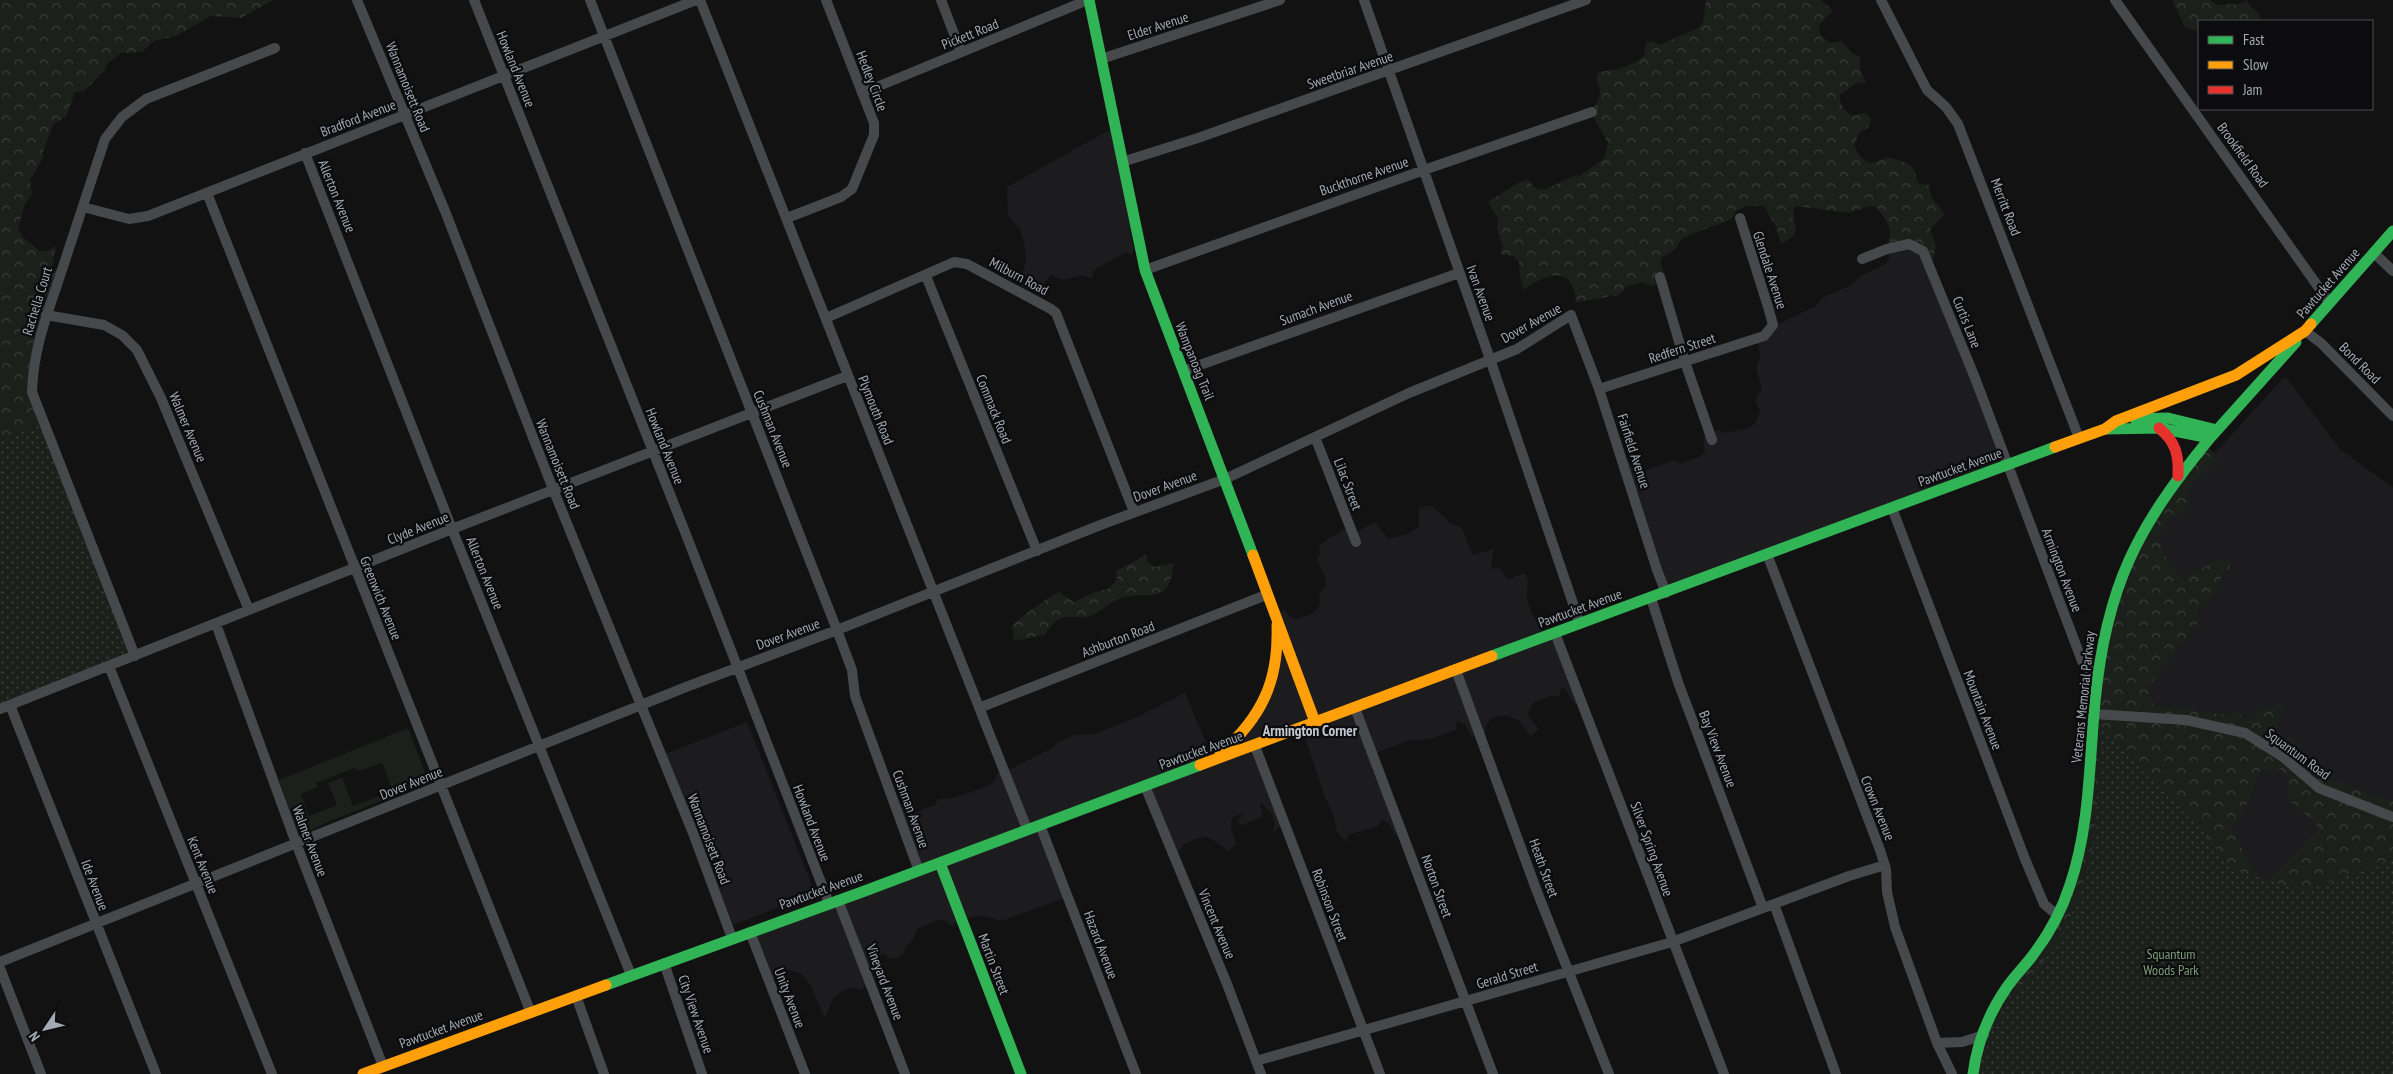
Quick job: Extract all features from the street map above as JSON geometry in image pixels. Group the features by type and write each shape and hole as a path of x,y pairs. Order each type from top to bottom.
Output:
{"main road":[{"name":"Wampanoag Trail","path":"1088,0 1145,270 1315,722"},
{"name":"Pawtucket Avenue","path":"363,1074 919,871 1027,829 2007,466 2105,429 2116,421 2236,375 2305,331 2393,231"},
{"name":"Veterans Memorial Parkway","path":"1973,1074 1974,1060 2002,994 2035,952 2058,915 2072,880 2080,849 2091,772 2094,714 2107,615 2120,576 2139,534 2178,476 2305,331"},
{"path":"2116,421 2168,418 2186,421 2214,434"},
{"name":"Pawtucket Avenue","path":"2105,429 2159,428 2214,434"},
{"path":"2159,428 2171,438 2177,447 2178,476"},
{"path":"1211,762 1245,732 1263,706 1275,668 1279,641 1277,625"},
{"name":"Martin Street","path":"940,863 1021,1074"}],"street":[{"name":"Wannamoisett Road","path":"357,0 445,211 553,489 693,833 732,938"},
{"name":"Howland Avenue","path":"474,0 738,667 833,901"},
{"name":"Cushman Avenue","path":"590,0 837,630 852,670 855,696 919,871"},
{"name":"Bradford Avenue","path":"83,207 129,219 148,216 696,0"},
{"name":"Plymouth Road","path":"700,0 1027,829"},
{"name":"Hedley Circle","path":"787,218 841,197 852,189 874,134 874,123 826,0"},
{"path":"941,0 961,52"},
{"name":"Pickett Road","path":"862,93 1088,0"},
{"name":"Elder Avenue","path":"1101,59 1280,0"},
{"name":"Ivan Avenue","path":"1364,0 1490,359 1580,624"},
{"name":"Sweetbriar Avenue","path":"1122,162 1198,138 1389,71 1557,5 1586,0"},
{"name":"Merritt Road","path":"1881,0 1927,90 1946,107 1958,124 2002,233 2035,329 2079,438"},
{"name":"Brookfield Road","path":"2115,0 2329,302"},
{"name":"Rachella Court","path":"135,656 32,392 32,367 46,315 105,139 112,127 146,99 275,48"},
{"name":"Buckthorne Avenue","path":"1145,270 1592,112"},
{"name":"Allerton Avenue","path":"305,153 452,529 631,975"},
{"name":"Greenwich Avenue","path":"207,193 531,1013"},
{"name":"Glendale Avenue","path":"1740,218 1769,310 1773,325 1771,329"},
{"name":"Curtis Lane","path":"1862,260 1887,249 1910,244 1923,251 1975,378 2007,466"},
{"path":"2374,253 2393,271"},
{"name":"Milburn Road","path":"826,318 926,276 954,262 967,264 1056,313 1134,512"},
{"name":"Sumach Avenue","path":"1183,371 1459,273"},
{"name":"Commack Road","path":"926,276 1037,551"},
{"path":"1660,277 1685,362 1712,440"},
{"name":"Walmer Avenue","path":"46,315 104,325 122,335 137,350 162,398 249,610"},
{"name":"Dover Avenue","path":"0,962 195,882 442,786 738,667 837,630 1134,512 1225,479 1409,393 1528,344 1571,315 1573,319"},
{"name":"Fairfield Avenue","path":"1573,319 1599,389 1666,593"},
{"name":"Redfern Street","path":"1599,389 1764,336 1771,329"},
{"name":"Bond Road","path":"2305,331 2320,343 2393,416"},
{"name":"Clyde Avenue","path":"5,707 553,489 847,376"},
{"name":"Lilac Street","path":"1315,436 1356,542"},
{"name":"Armington Avenue","path":"2007,466 2082,661 2098,680"},
{"name":"Mountain Avenue","path":"1892,508 2025,859 2044,904 2058,915"},
{"name":"Crown Avenue","path":"1767,554 1885,865 1887,892 1895,927 1937,1044 1952,1074"},
{"name":"Ashburton Road","path":"979,708 1266,595"},
{"name":"Bay View Avenue","path":"1651,598 1678,682 1763,908"},
{"name":"Walmer Avenue","path":"216,624 296,843 383,1066"},
{"name":"Silver Spring Avenue","path":"1556,633 1672,942 1724,1074"},
{"name":"Kent Avenue","path":"109,666 272,1074"},
{"name":"Heath Street","path":"1456,670 1608,1074"},
{"name":"Ide Avenue","path":"5,707 96,924 156,1074"},
{"name":"Norton Street","path":"1354,708 1493,1074"},
{"name":"Squantum Road","path":"2094,714 2186,720 2245,733 2283,757 2319,788 2393,817"},
{"name":"Robinson Street","path":"1255,746 1380,1074"},
{"name":"Vincent Avenue","path":"1145,786 1228,984 1261,1074"},
{"name":"Hazard Avenue","path":"1040,825 1136,1074"},
{"path":"1836,1074 1774,904 1885,865"},
{"name":"Vineyard Avenue","path":"833,901 905,1074"},
{"name":"Gerald Street","path":"1256,1061 1365,1032 1672,942 1774,904"},
{"name":"Unity Avenue","path":"750,932 805,1074"},
{"name":"City View Avenue","path":"664,963 702,1074"},
{"path":"0,968 41,1074"},
{"path":"576,996 604,1074"},
{"path":"1937,1044 1962,1042 1984,1035"}],"shaded area":[{"path":"1113,128 1133,227 1130,232 1134,250 1131,256 1127,252 1117,257 1092,271 1093,277 1090,278 1083,275 1063,280 1051,275 1042,286 1042,291 1036,293 1023,287 1020,284 1026,261 1025,247 1020,229 1008,216 1007,187"},
{"path":"1918,245 2010,457 1669,592 1624,466 1629,462 1636,470 1643,472 1674,460 1680,464 1699,457 1705,452 1703,437 1719,430 1725,433 1744,429 1755,424 1760,411 1755,400 1762,388 1756,368 1760,357 1758,339 1772,327 1816,306 1822,298 1853,284 1861,276 1884,265 1889,260 1889,251"},
{"path":"2285,376 2340,449 2393,488 2393,859 2303,891 2232,869 2180,801 2118,611 2177,495"},
{"path":"1433,507 1451,523 1462,528 1473,555 1494,549 1491,563 1493,569 1500,568 1506,578 1510,579 1523,573 1526,574 1528,582 1527,598 1531,612 1542,631 1554,635 1577,704 1575,705 1565,689 1561,688 1559,696 1551,696 1534,702 1527,714 1539,729 1530,736 1519,720 1506,716 1498,716 1491,719 1486,724 1485,734 1479,733 1472,737 1465,725 1457,720 1456,729 1453,731 1431,739 1407,741 1373,754 1401,829 1395,835 1390,825 1382,819 1378,826 1348,835 1346,842 1337,832 1333,813 1324,795 1302,728 1255,748 1283,821 1275,832 1273,831 1275,825 1272,814 1261,803 1263,814 1260,818 1242,825 1237,821 1244,813 1232,817 1231,829 1236,844 1229,851 1207,836 1185,844 1178,852 1171,851 1144,785 1040,826 1067,897 1002,921 984,916 959,919 952,926 944,920 939,920 919,928 911,942 905,947 904,953 899,957 890,959 883,953 877,955 872,960 872,969 862,990 851,988 842,991 833,998 826,1016 823,1015 812,988 802,974 785,969 769,981 750,933 918,871 895,806 900,802 907,814 914,817 915,813 934,805 939,799 949,799 986,787 994,781 999,770 1009,770 1052,748 1058,742 1075,735 1094,734 1135,718 1185,693 1213,759 1266,704 1276,617 1283,609 1290,617 1297,619 1312,614 1318,608 1320,603 1319,595 1326,586 1326,580 1317,559 1320,553 1319,545 1344,529 1350,530 1353,536 1367,526 1376,523 1388,539 1408,534 1419,526 1419,508"},
{"path":"747,722 815,893 733,925 665,754"}],"green space":[{"path":"0,0 273,0 241,18 211,16 176,36 154,41 142,52 121,53 107,64 105,70 84,91 75,92 66,117 53,124 43,152 43,158 30,180 32,195 25,204 18,228 23,237 40,251 47,251 56,246 52,269 59,270 27,391 40,425 0,441"},
{"path":"1706,0 1821,0 1833,11 1821,23 1819,31 1831,43 1842,41 1852,53 1860,57 1860,70 1866,82 1855,84 1840,95 1843,107 1852,116 1865,113 1871,118 1869,127 1859,133 1854,146 1864,160 1868,162 1876,162 1887,157 1909,165 1914,170 1918,183 1929,185 1931,197 1945,214 1930,229 1936,246 1932,264 1921,247 1892,248 1888,241 1890,236 1889,227 1876,207 1869,206 1849,213 1795,206 1793,216 1796,231 1792,237 1781,244 1776,227 1764,206 1746,206 1735,212 1735,216 1729,220 1696,232 1682,240 1676,248 1661,259 1664,274 1660,282 1652,286 1642,282 1626,287 1619,295 1613,297 1612,295 1576,303 1574,291 1570,282 1565,277 1550,276 1524,290 1520,277 1519,262 1513,256 1500,254 1503,247 1497,229 1498,219 1488,202 1518,183 1528,180 1535,188 1544,190 1576,175 1580,176 1605,158 1608,143 1591,112 1600,96 1596,77 1599,72 1619,69 1639,61 1644,55 1646,43 1651,41 1659,45 1696,29 1703,23"},
{"path":"2172,0 2210,0 2217,5 2240,4 2247,0 2249,5 2261,16 2259,20 2198,20 2198,32 2185,27"},
{"path":"40,425 133,651 0,709 0,441"},
{"name":"Squantum Woods Park","path":"2207,446 2219,458 2214,465 2192,484 2188,497 2190,506 2164,524 2165,531 2161,533 2161,545 2166,557 2182,579 2216,561 2231,560 2231,565 2221,574 2221,586 2197,612 2199,622 2149,687 2150,701 2155,705 2227,715 2237,712 2248,720 2253,719 2262,707 2271,708 2280,704 2283,707 2277,727 2278,733 2283,739 2295,738 2301,751 2324,777 2393,801 2393,1074 1972,1074 1985,1025 2071,884 2093,721 2127,557","holes":["2281,769 2289,782 2290,801 2317,824 2317,832 2269,880 2264,881 2258,875 2230,829 2249,801 2260,770"]},
{"path":"1146,555 1147,561 1154,567 1174,563 1171,577 1162,592 1121,598 1087,617 1060,618 1045,635 1014,641 1012,625 1047,599 1059,592 1074,602 1090,594 1106,590 1117,579 1116,571"},
{"name":"Squantum Woods Park","path":"2102,726 2180,801 2232,869 2303,891 2393,859 2393,1074 1982,1074 1985,1052 1996,1021 2014,993 2055,946 2080,893 2093,842"},
{"path":"408,728 429,783 395,796 382,763 360,771 354,768 316,783 318,787 301,794 309,816 337,805 328,783 342,777 353,806 384,794 386,799 325,823 301,835 297,834 279,780"}],"traffic: fast":[{"path":"1089,0 1145,270 1253,555"},
{"path":"2311,324 2393,231"},
{"path":"2105,429 2159,428 2210,438 2296,342"},
{"path":"2135,419 2168,418 2213,429"},
{"path":"1973,1074 1981,1040 1995,1007 2054,922 2067,894 2077,863 2085,818 2100,661 2107,624 2117,591 2129,560 2144,530 2163,500 2210,438"},
{"path":"1492,656 2055,447"},
{"path":"606,985 862,892 1200,765"},
{"path":"940,863 1021,1074"}],"traffic: slow":[{"path":"2055,447 2105,429 2116,421 2236,375 2305,331 2311,324"},
{"path":"1253,555 1315,722"},
{"path":"1220,754 1247,726 1265,697 1275,664 1277,625"},
{"path":"1200,765 1492,656"},
{"path":"363,1074 606,985"}],"traffic: jam":[{"path":"2159,428 2169,438 2175,449 2178,462 2178,476"}],"district":[{"name":"Armington Corner","path":"1310,730"}]}
